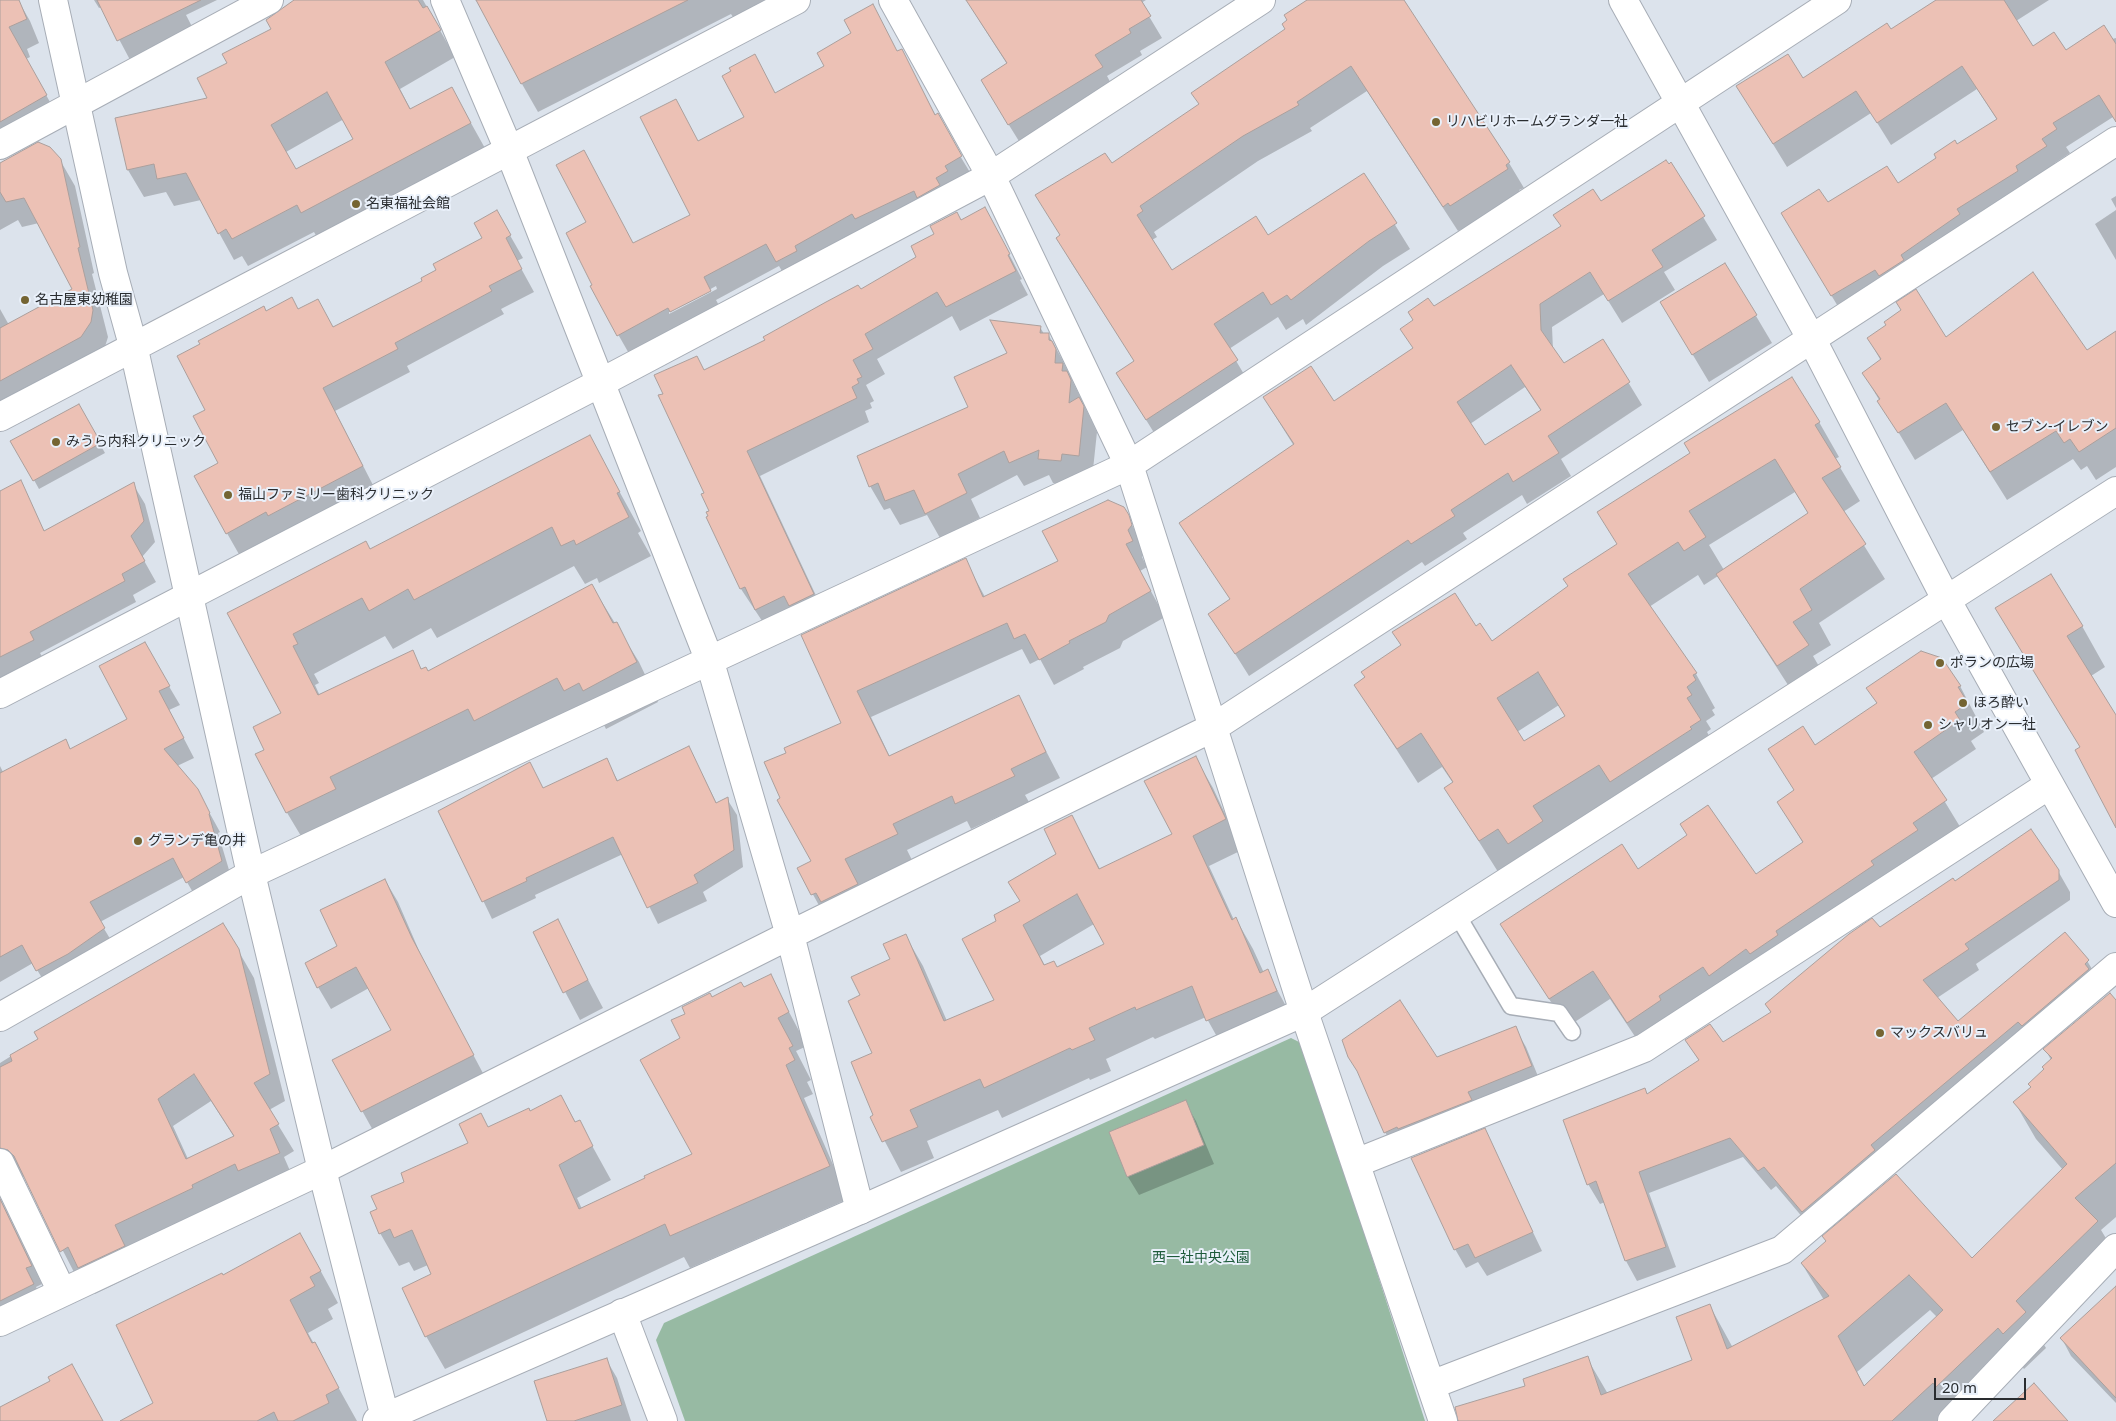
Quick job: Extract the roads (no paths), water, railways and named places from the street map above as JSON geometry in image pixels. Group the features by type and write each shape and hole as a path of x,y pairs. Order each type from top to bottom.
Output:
{"street":[{"path":"54,0 75,105 113,273 133,346 251,874 382,1419 860,1210 1304,1012 2116,491"},
{"path":"0,145 269,0"},
{"path":"445,0 509,150 710,659 790,935 860,1210"},
{"path":"0,417 796,0"},
{"path":"892,0 991,176 1129,465 1304,1012 1442,1421"},
{"path":"0,694 602,382 991,176 1261,0"},
{"path":"1623,0 1811,338 1947,601 2116,903"},
{"path":"0,1017 251,874 1129,465 1837,0"},
{"path":"0,1322 322,1170 790,935 1214,727 2116,141"},
{"path":"1356,1163 1644,1048 2049,785"},
{"path":"1431,1385 1782,1250 2116,967"},
{"path":"0,1163 62,1292"},
{"path":"1952,1421 2116,1248"},
{"path":"622,1313 663,1421"}],"lane":[{"path":"1456,914 1511,1006 1560,1013 1572,1032"}],"place":[{"name":"リハビリホームグランダ一社","path":"1436,122"},
{"name":"名東福祉会館","path":"356,204"},
{"name":"名古屋東幼稚園","path":"25,300"},
{"name":"セブン-イレブン","path":"1996,427"},
{"name":"みうら内科クリニック","path":"56,442"},
{"name":"福山ファミリー歯科クリニック","path":"228,495"},
{"name":"ポランの広場","path":"1940,663"},
{"name":"ほろ酔い","path":"1963,703"},
{"name":"シャリオン一社","path":"1928,725"},
{"name":"グランデ亀の井","path":"138,841"},
{"name":"マックスバリュ","path":"1880,1033"}],"park label":[{"name":"西一社中央公園","path":"1201,1258"}]}
